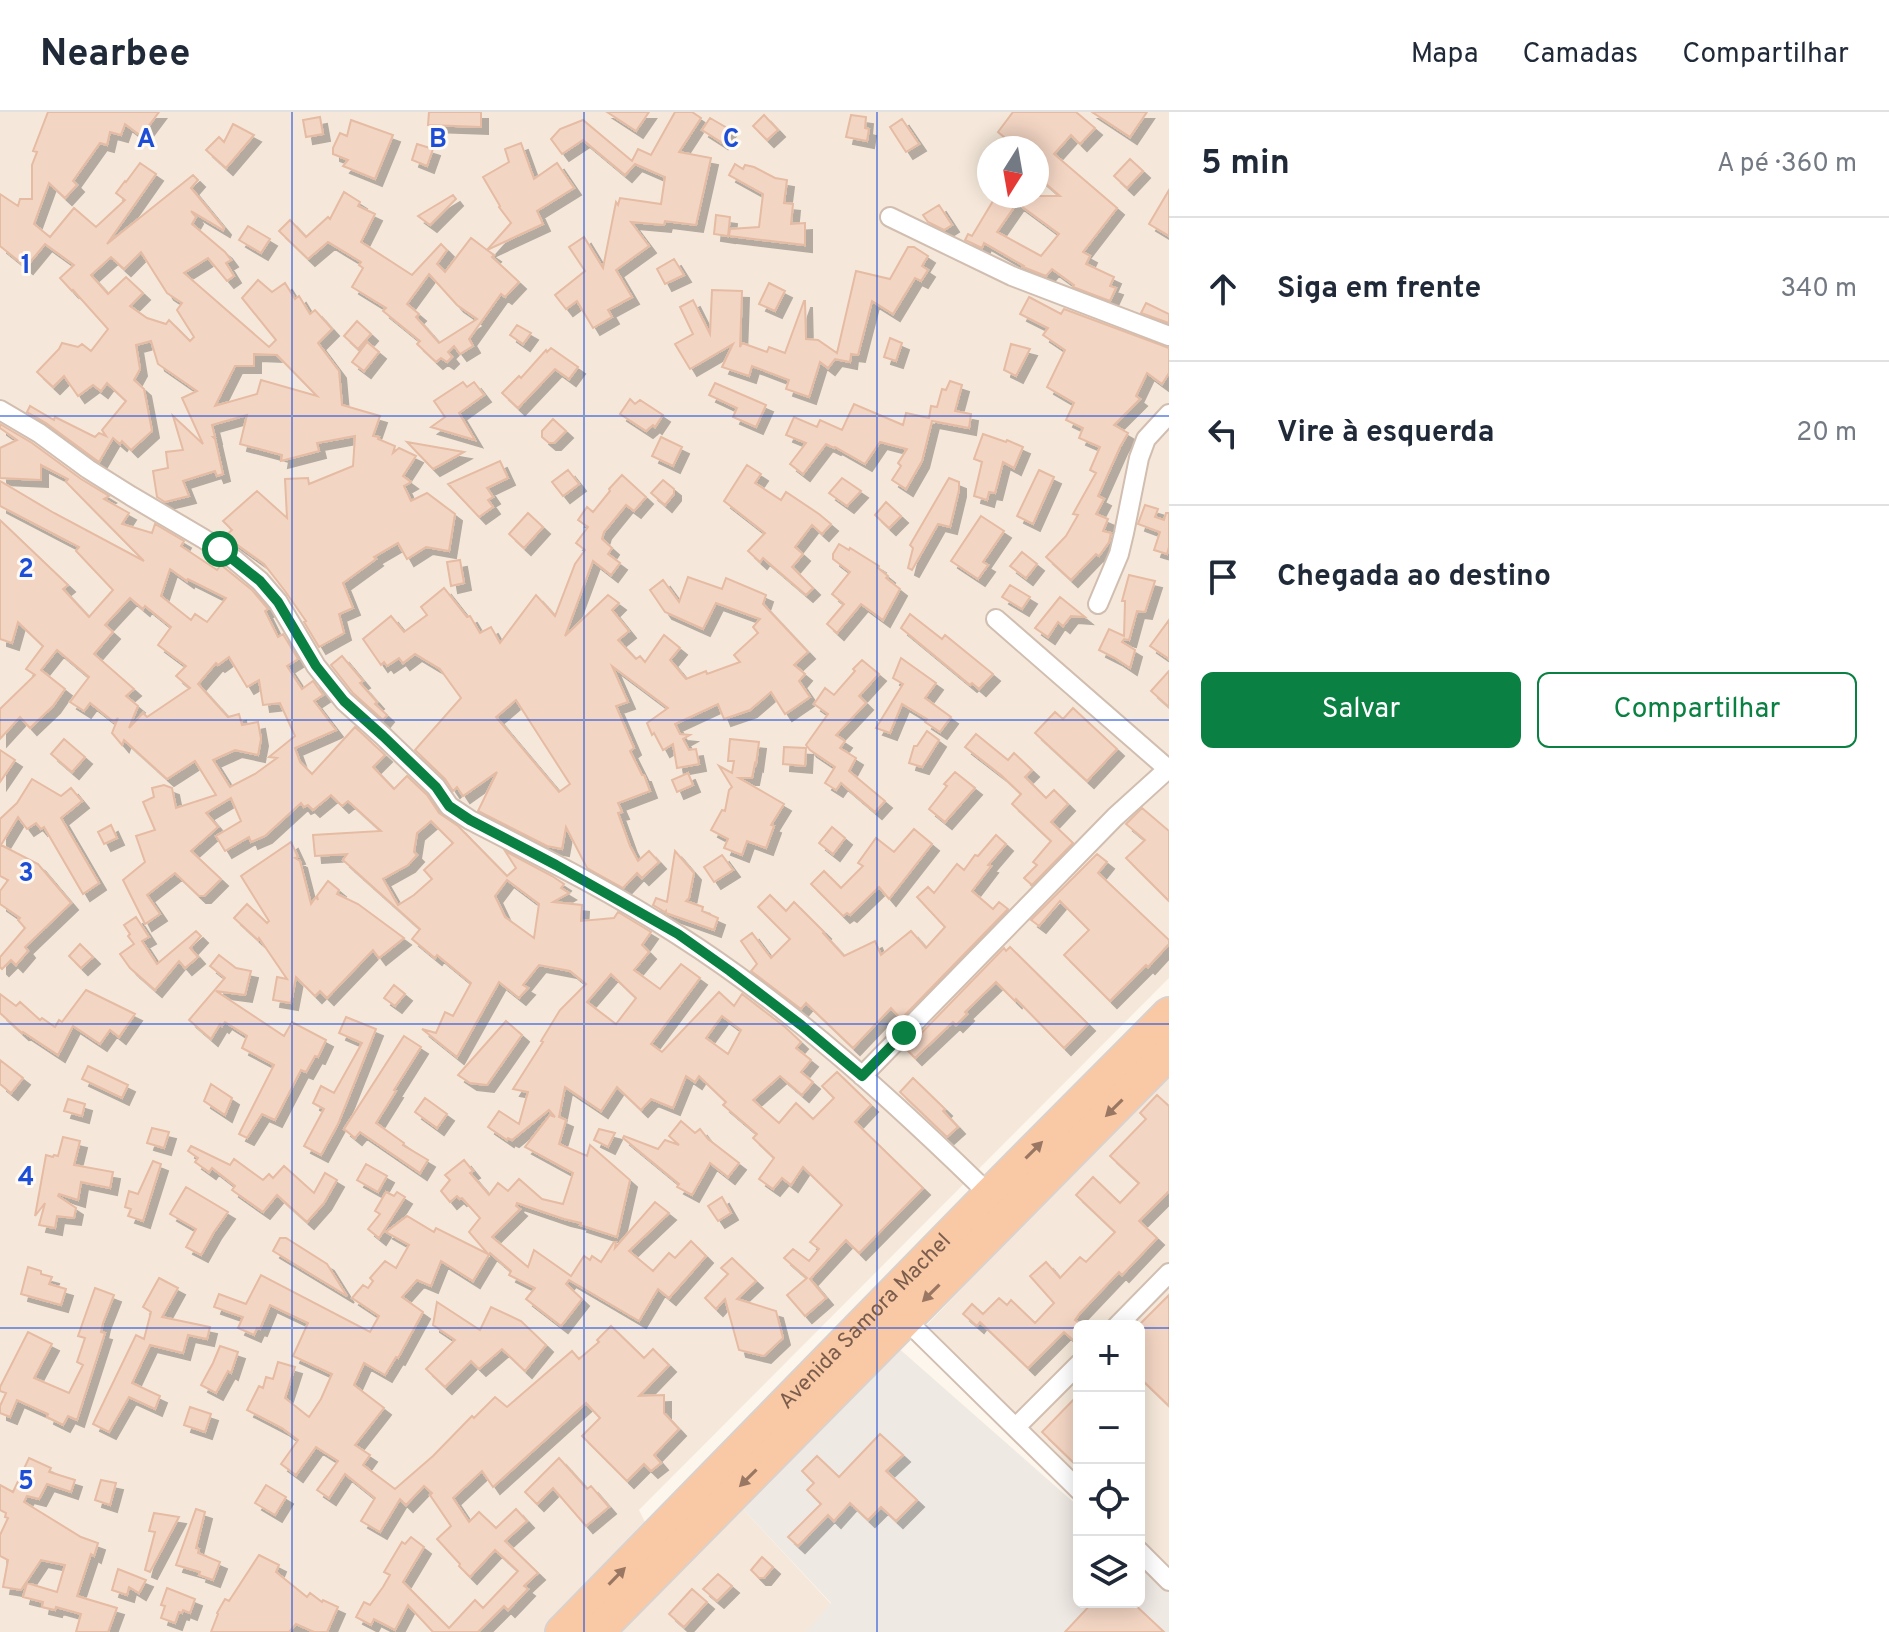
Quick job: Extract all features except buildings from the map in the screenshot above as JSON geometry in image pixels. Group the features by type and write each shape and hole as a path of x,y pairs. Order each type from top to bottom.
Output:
{"highway":[{"name":"Avenida Samora Machel","path":"597,1632 905,1319 1000,1204 1169,1014"},
{"name":"Avenida Samora Machel","path":"562,1632 1000,1204 1163,1069"}],"street":[{"path":"890,217 1012,276 1169,336"},
{"path":"0,410 39,433 88,469 204,539 260,581 278,602 316,666 344,701 436,787 449,806 678,934 730,971 862,1076 1000,1204"},
{"path":"1098,604 1122,543 1139,458 1146,439 1169,414"},
{"path":"862,1076 1115,817 1169,768 996,619"},
{"path":"1123,1320 1169,1273"},
{"path":"905,1319 1073,1484"},
{"path":"1016,1427 1073,1370"},
{"path":"1145,1557 1169,1581"}],"shaded area":[{"path":"0,112 1169,112 1169,978 639,1510 650,1532 556,1632 0,1632"},
{"path":"1169,1073 1169,1566 1145,1543 1145,1320 1073,1320 1073,1473 923,1329"},
{"path":"895,1345 1073,1502 1073,1608 1145,1608 1145,1565 1169,1586 1169,1632 806,1632 831,1603 742,1508"},
{"path":"742,1508 831,1604 807,1632 615,1632"}],"route":[{"path":"220,549 260,581 278,602 316,666 344,701 436,787 449,806 678,934 801,1025 862,1076 904,1033"}]}
